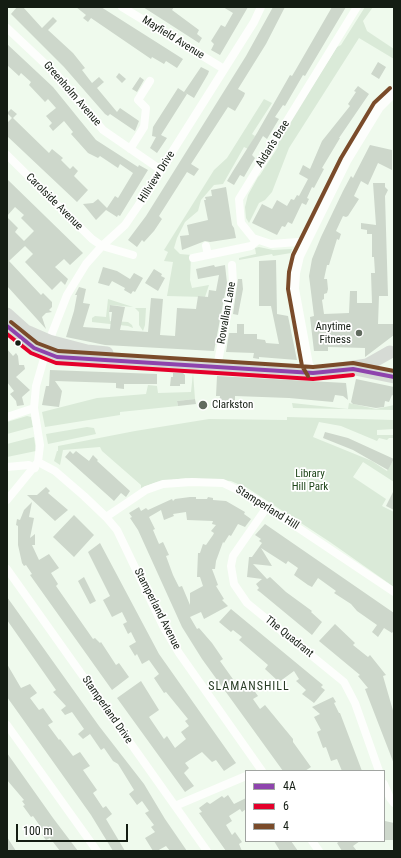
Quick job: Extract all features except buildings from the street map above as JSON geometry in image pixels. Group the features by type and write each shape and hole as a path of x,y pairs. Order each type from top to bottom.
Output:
{"main road":[{"path":"7,314 47,347 75,360 328,370 353,369 394,375"},
{"path":"7,326 24,341 47,347 311,369"},
{"path":"353,369 368,365 392,351"},
{"path":"392,351 388,363 394,375"}],"street":[{"name":"Mayfield Avenue","path":"122,7 224,69"},
{"name":"Hillview Drive","path":"37,465 40,445 34,412 36,386 47,347 67,294 86,264 102,246 125,225 161,170 261,7"},
{"name":"Aidan's Brae","path":"258,240 249,235 240,223 239,199 357,7"},
{"name":"Greenholm Avenue","path":"7,28 58,76 103,130 161,170"},
{"path":"130,149 144,127 146,108 138,100 150,81"},
{"path":"311,369 294,289 295,273 304,244 346,161 371,119 394,92"},
{"name":"Carolside Avenue","path":"7,156 80,228 102,246"},
{"path":"193,258 251,246 258,240 271,244 298,242 304,244"},
{"path":"102,246 133,255"},
{"path":"206,246 208,255"},
{"name":"Rowallan Lane","path":"218,362 234,283 232,265"},
{"path":"7,417 34,412"},
{"path":"7,467 37,465"},
{"path":"7,500 37,465"},
{"name":"Stamperland Avenue","path":"37,465 55,471 106,517 117,530 164,628 179,653 260,770"},
{"name":"Stamperland Hill","path":"106,517 146,490 163,484 192,482 223,483 236,488 267,506 394,592"},
{"name":"The Quadrant","path":"267,506 233,556 231,566 234,584 247,603 344,682 354,703 379,770"},
{"name":"Stamperland Drive","path":"7,569 207,851"},
{"path":"7,725 97,851"},
{"path":"175,806 245,776"},
{"path":"385,786 390,798 394,802"},
{"path":"313,842 319,851"}],"green space":[{"path":"365,7 373,7 363,21 367,31 394,49 394,59 359,38 289,148 272,192 265,200 259,203 249,223 246,218 245,207 248,195 278,147 277,142 337,47 341,45"},
{"path":"264,99 272,103 252,134 255,136 248,149 244,147 223,184 214,185 201,200 198,211 185,222 174,248 180,254 191,255 190,280 192,288 209,285 205,297 167,296 173,262 164,261 168,252 164,250 214,170 227,158"},
{"path":"259,247 273,250 292,249 291,253 273,256 272,254 239,260 239,258 256,254 255,248"},
{"path":"108,299 133,307 110,305 109,312 110,321 128,322 133,328 128,326 92,322 92,318 95,316 106,317"},
{"path":"135,308 146,308 145,325 143,331 139,325 139,312"},
{"path":"193,373 195,399 177,401 178,406 120,412 120,415 45,427 42,412 97,398 146,394 148,385 157,386 158,393 191,392"},
{"path":"292,403 348,409 349,403 376,409 394,405 394,410 293,408"},
{"path":"27,416 31,417 33,427 7,434 7,422"},
{"name":"Library Hill Park","path":"287,417 394,420 394,429 377,430 377,435 394,435 394,438 389,438 387,440 379,438 377,441 341,426 319,422 313,437 372,461 387,471 394,459 394,482 363,462 353,477 386,499 382,506 394,512 394,587 330,542 249,489 231,481 186,478 157,482 141,488 141,485 102,451 100,447 63,450 60,465 54,461 58,451 58,446 135,431 209,419 287,420"},
{"path":"87,427 94,428 96,434 48,444 46,434"},
{"path":"34,437 36,451 7,457 7,444"}],"transit line":[{"name":"4","path":"308,376 302,366 288,289 289,272 293,255 341,158 374,103 390,88"},
{"name":"4","path":"11,322 37,343 58,351 313,367 353,363 394,371"},
{"name":"4A","path":"7,326 34,348 57,357 313,373 353,369 394,377"},
{"name":"6","path":"7,334 31,353 56,363 313,379 353,375"}],"place":[{"name":"Anytime Fitness","path":"359,333"},
{"name":"Clarkston","path":"203,405"}],"district":[{"name":"SLAMANSHILL","path":"249,687"}]}
